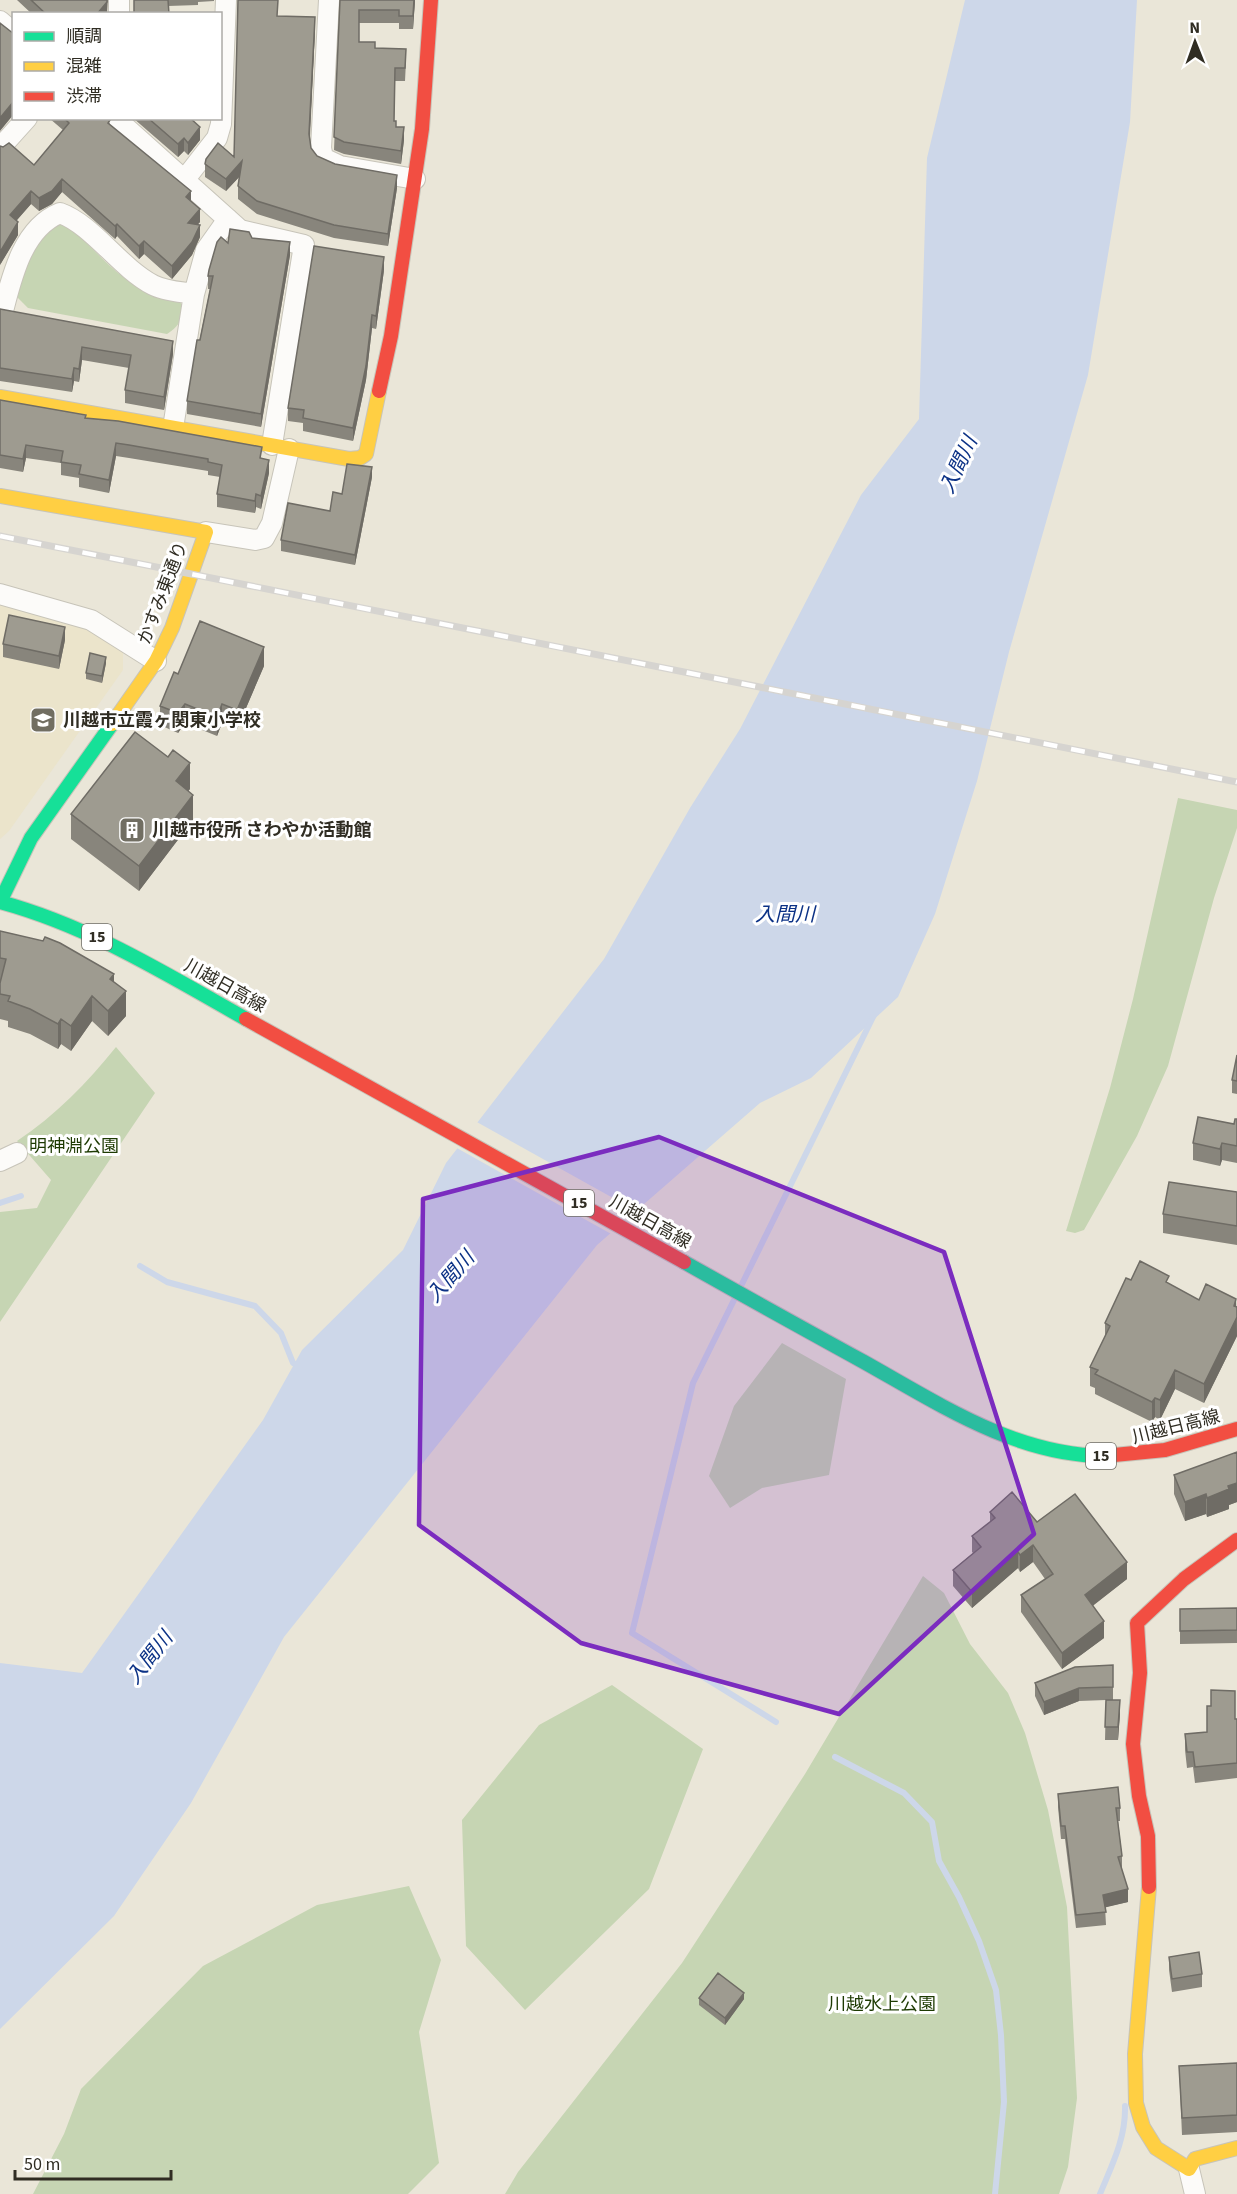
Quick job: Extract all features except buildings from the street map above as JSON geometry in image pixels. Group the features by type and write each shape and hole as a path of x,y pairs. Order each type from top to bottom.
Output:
{"street":[{"path":"222,83 226,0"},
{"path":"329,0 321,147 323,158 340,166 415,179"},
{"path":"0,397 349,459 360,458 366,454 392,336 423,129 431,0"},
{"path":"0,21 12,31"},
{"path":"0,148 25,120"},
{"path":"117,120 240,230 254,235 326,249"},
{"path":"185,179 217,138 220,120"},
{"path":"26,315 2,310 15,267 27,243 49,217 60,213 74,218 131,271 155,287 195,294"},
{"path":"173,428 195,294 206,250 228,219"},
{"path":"206,532 255,540 264,538 272,523 304,245"},
{"path":"381,257 403,261"},
{"path":"164,340 187,344"},
{"name":"かすみ東通り","path":"0,496 206,532 172,628 156,661 31,838 0,902"},
{"path":"0,594 91,620 156,661"},
{"name":"川越日高線","path":"0,902 22,907 77,928 189,986 968,1420 1033,1447 1064,1453 1118,1457 1161,1452 1237,1430"},
{"path":"1195,2194 1189,2169 1156,2148 1143,2127 1136,2103 1135,2054 1150,1874 1148,1836 1139,1796 1133,1744 1140,1673 1137,1623 1166,1594 1237,1540"},
{"path":"1189,2169 1195,2159 1237,2148"}],"highlighted area":[{"path":"659,1137 944,1252 1034,1534 839,1714 581,1643 419,1525 423,1199"}],"shaded area":[{"name":"川越市立霞ヶ関東小学校","path":"0,604 95,631 123,650 123,670 9,831 0,839"}],"green space":[{"path":"60,221 69,225 127,280 149,292 175,300 183,305 178,325 167,334 28,308 18,298 25,265 36,244"},
{"path":"1178,798 1237,810 1237,828 1214,898 1168,1066 1137,1136 1084,1230 1075,1233 1066,1231 1110,1088 1133,999"},
{"name":"明神淵公園","path":"116,1047 155,1093 0,1322 0,1212 37,1208 51,1180 17,1141 70,1098"},
{"path":"782,1343 846,1379 829,1475 762,1488 730,1508 709,1476 734,1406"},
{"name":"川越水上公園","path":"923,1576 944,1593 970,1644 1008,1693 1025,1733 1048,1810 1067,1907 1077,2098 1068,2167 1059,2194 505,2194 518,2172 682,1963 805,1774"},
{"path":"612,1685 703,1749 649,1889 525,2010 466,1946 462,1820 539,1725"},
{"path":"409,1886 441,1960 419,2032 439,2163 408,2194 33,2194 64,2134 81,2089 203,1966 317,1905"}],"water":[{"name":"入間川","path":"965,0 1137,0 1130,122 1088,375 1009,652 977,781 935,914 898,997 811,1078 760,1103 597,1245 284,1637 191,1803 114,1916 0,2029 0,1663 82,1673 263,1420 302,1350 403,1250 446,1163 604,959 690,808 740,729 861,495 919,419 927,158"}],"pier":[{"path":"475,1121 640,1213 613,1235 455,1147"}],"waterway":[{"path":"741,1286 874,1015"},
{"path":"0,1203 21,1196"},
{"path":"140,1266 167,1282 255,1306 281,1333 293,1363 300,1366"},
{"path":"734,1300 693,1383 632,1633 776,1722"},
{"path":"835,1757 904,1793 932,1822 939,1861 979,1941 996,1990 1001,2035 1004,2102 995,2194"},
{"path":"1100,2194 1121,2140 1125,2106"}],"railway":[{"path":"0,536 1237,782"}],"traffic: fast":[{"path":"0,902 31,838 112,724"},
{"path":"0,902 33,912 96,938 246,1019"},
{"path":"684,1262 949,1410 979,1424 1040,1447 1104,1456"}],"traffic: slow":[{"path":"0,397 349,459 360,458 366,454 379,391"},
{"path":"0,496 206,532 172,628 156,661 112,724"},
{"path":"1149,1887 1135,2054 1136,2103 1143,2127 1156,2148 1189,2169 1195,2159 1237,2148"}],"traffic: jam":[{"path":"379,391 391,336 422,129 431,0"},
{"path":"246,1019 684,1262"},
{"path":"1104,1456 1165,1450 1237,1429"},
{"path":"1149,1887 1148,1836 1139,1796 1133,1744 1140,1673 1137,1623 1184,1579 1237,1540"}],"place":[{"name":"川越市立霞ヶ関東小学校","path":"43,720"},
{"name":"川越市役所 さわやか活動館","path":"132,830"}]}
